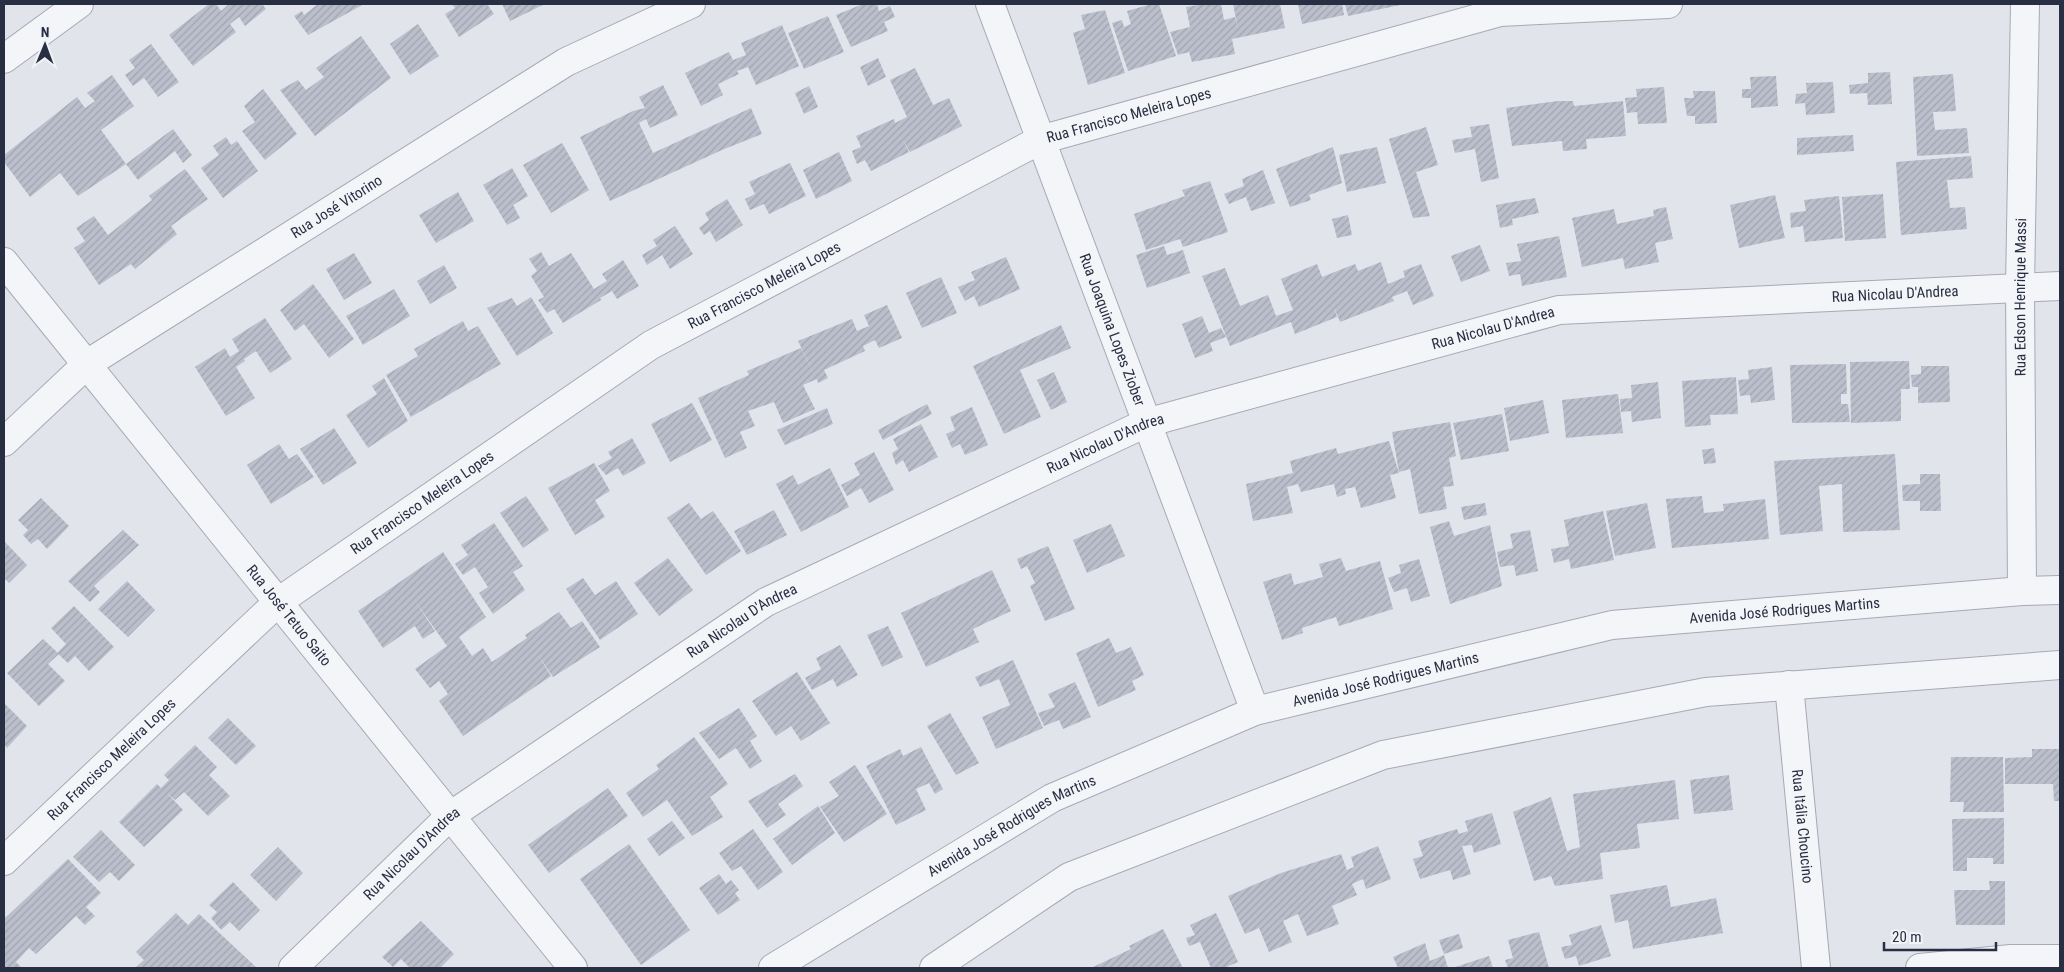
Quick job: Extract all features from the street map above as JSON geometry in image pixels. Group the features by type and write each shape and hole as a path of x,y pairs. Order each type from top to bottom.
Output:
{"street":[{"path":"4,59 79,4"},
{"name":"Rua José Vitorino","path":"4,442 87,364 566,62 691,4"},
{"name":"Rua Joaquina Lopes Ziober","path":"990,4 1255,712"},
{"name":"Rua Francisco Meleira Lopes","path":"4,861 278,602 651,345 1040,140 1500,12 1668,4"},
{"name":"Rua Edson Henrique Massi","path":"2022,591 2020,287 2025,4"},
{"name":"Rua José Tetuo Saito","path":"4,262 573,968"},
{"name":"Rua Nicolau D'Andrea","path":"292,968 450,816 766,602 1146,423 1559,310 2060,286"},
{"name":"Avenida José Rodrigues Martins","path":"773,968 1052,798 1255,712 1612,625 2022,591 2060,590"},
{"path":"934,968 1069,877 1383,755 1706,692 2060,665"},
{"name":"Rua Itália Choucino","path":"1789,685 1816,968"},
{"path":"1920,968 2011,959 2060,959"}],"building":[{"path":"209,4 216,4 221,11 229,4 262,4 266,9 245,26 239,17 230,24 236,32 193,66 169,35"},
{"path":"318,4 364,4 308,35 294,16 302,11 304,15"},
{"path":"452,4 487,4 494,14 459,37 445,14 455,8"},
{"path":"502,4 545,4 510,21"},
{"path":"863,4 877,4 879,11 890,6 895,17 884,22 888,31 851,47 836,15"},
{"path":"1159,4 1176,56 1128,71 1112,23 1122,20 1124,27 1131,24 1127,11"},
{"path":"1221,4 1224,20 1235,17 1238,29 1233,4 1280,4 1285,28 1232,39 1235,54 1192,62 1189,52 1178,55 1170,32 1190,27 1186,7"},
{"path":"1298,4 1342,4 1344,15 1302,24"},
{"path":"1345,4 1400,4 1400,5 1348,16"},
{"path":"1105,10 1125,73 1088,85 1073,33 1085,29 1081,15"},
{"path":"828,16 844,52 804,69 788,33"},
{"path":"418,24 439,56 410,75 390,44"},
{"path":"782,25 799,66 756,85 748,67 737,71 739,74 718,84 723,95 701,106 685,73 729,52 733,60 746,55 741,43"},
{"path":"361,36 391,78 315,136 280,90 298,80 306,90 324,77 316,68"},
{"path":"151,44 179,82 158,97 144,78 133,86 125,75 135,68 129,60"},
{"path":"878,58 886,77 868,86 860,67"},
{"path":"915,68 933,105 949,98 962,126 910,152 903,140 909,152 871,171 865,160 857,164 852,151 861,147 856,136 894,119 895,123 907,117 890,80"},
{"path":"1890,72 1892,104 1868,105 1867,93 1850,94 1849,85 1868,83 1868,73"},
{"path":"1953,74 1956,111 1933,112 1935,130 1967,128 1969,153 1917,156 1913,77"},
{"path":"112,75 134,106 101,130 126,164 78,196 60,173 30,197 4,162 4,155 77,97 85,108 95,101 87,93"},
{"path":"1776,76 1778,106 1751,108 1751,98 1742,98 1742,89 1751,89 1750,77"},
{"path":"1833,82 1835,113 1806,115 1805,103 1795,104 1796,94 1807,93 1806,83"},
{"path":"663,85 678,115 650,128 646,119 639,123 653,153 751,108 762,134 610,201 580,137 633,111 645,108 639,97"},
{"path":"809,86 818,107 804,114 795,93"},
{"path":"1664,87 1667,123 1638,124 1637,112 1627,113 1625,98 1637,97 1636,89"},
{"path":"263,89 297,134 265,160 242,131 255,122 244,106"},
{"path":"1693,91 1715,91 1717,123 1695,124 1695,116 1687,116 1684,98 1694,98"},
{"path":"1558,101 1573,101 1574,106 1623,101 1626,136 1586,139 1587,149 1563,151 1562,141 1512,146 1506,108"},
{"path":"1489,124 1499,178 1481,182 1475,149 1455,153 1452,140 1472,137 1470,127"},
{"path":"1426,127 1438,165 1416,172 1430,216 1413,218 1389,139"},
{"path":"173,129 192,155 183,163 175,151 138,180 126,164"},
{"path":"1853,135 1854,151 1797,155 1797,138"},
{"path":"226,137 231,145 237,141 258,171 223,198 201,168 219,155 213,146"},
{"path":"562,143 589,190 551,213 523,165"},
{"path":"1333,147 1342,183 1309,195 1311,200 1290,207 1276,169"},
{"path":"1377,147 1386,183 1347,192 1339,155"},
{"path":"839,152 852,181 816,199 803,170"},
{"path":"1971,156 1973,178 1947,180 1950,208 1965,207 1967,229 1901,235 1896,162"},
{"path":"790,163 806,196 769,214 764,204 750,210 745,199 755,194 749,182"},
{"path":"512,168 528,196 513,205 520,218 507,225 483,185"},
{"path":"185,169 208,199 171,226 177,234 135,269 131,264 99,285 74,248 85,241 76,228 94,216 108,235 152,200 149,196"},
{"path":"1263,170 1275,203 1251,211 1246,197 1229,204 1224,194 1244,186 1242,179"},
{"path":"1210,181 1228,232 1183,247 1180,239 1146,250 1134,214 1185,196 1182,190"},
{"path":"458,192 474,221 436,243 419,215"},
{"path":"1883,194 1886,238 1845,241 1842,197"},
{"path":"1775,195 1785,238 1739,248 1730,205"},
{"path":"1839,196 1843,238 1805,242 1803,226 1791,228 1790,213 1806,211 1804,200"},
{"path":"1535,198 1539,213 1512,219 1513,225 1500,228 1496,205"},
{"path":"727,199 743,225 716,242 710,231 704,235 699,228 709,220 705,213"},
{"path":"1666,207 1673,239 1655,243 1659,262 1625,269 1623,258 1582,267 1572,218 1614,209 1617,224 1654,216 1653,210"},
{"path":"1348,215 1352,235 1337,238 1332,219"},
{"path":"675,226 693,254 670,269 662,255 647,265 642,255 657,246 653,240"},
{"path":"1559,236 1567,277 1522,286 1520,274 1509,276 1506,263 1521,261 1517,244"},
{"path":"1480,245 1490,271 1461,282 1451,256"},
{"path":"1164,246 1167,255 1183,250 1190,273 1147,288 1136,255"},
{"path":"541,252 549,266 571,253 594,289 607,281 602,274 623,260 639,286 617,299 612,291 600,298 601,300 563,323 554,309 547,313 538,300 544,297 531,276 537,271 529,259"},
{"path":"354,253 372,283 344,300 326,269"},
{"path":"1006,257 1020,289 979,307 974,296 965,301 958,287 975,280 971,272"},
{"path":"1381,262 1388,284 1405,277 1403,271 1421,264 1434,296 1413,305 1407,291 1392,297 1394,301 1340,322 1334,307 1337,317 1295,334 1291,322 1230,346 1202,276 1225,268 1240,306 1268,295 1276,316 1293,310 1281,279 1317,264 1322,277 1355,264 1358,271"},
{"path":"444,265 457,288 430,304 417,281"},
{"path":"941,277 957,313 922,328 906,293"},
{"path":"313,284 354,339 329,358 304,324 295,331 280,310"},
{"path":"394,289 410,316 363,345 346,316"},
{"path":"531,297 553,333 517,356 487,308 512,298 517,306"},
{"path":"887,305 902,338 879,348 875,340 863,346 865,351 824,370 828,378 818,383 817,379 803,385 815,409 783,423 774,402 748,411 755,426 740,432 747,448 725,458 698,398 749,375 747,371 801,348 815,376 798,341 852,319 857,331 869,326 864,315"},
{"path":"1202,316 1209,333 1221,328 1226,337 1210,343 1213,351 1195,358 1182,324"},
{"path":"265,318 292,359 270,373 256,351 244,359 245,361 236,367 255,398 226,416 195,367 225,348 230,357 239,351 232,339"},
{"path":"463,321 468,331 478,326 501,364 411,417 386,375 418,356 414,349"},
{"path":"1061,325 1071,348 1020,370 1041,417 1004,434 973,366"},
{"path":"1909,361 1910,389 1901,389 1901,421 1851,423 1850,362"},
{"path":"1846,364 1847,394 1841,394 1841,404 1848,404 1850,422 1792,423 1790,365"},
{"path":"1921,366 1949,366 1950,402 1918,403 1918,387 1912,387 1911,375 1921,374"},
{"path":"1772,367 1775,400 1751,403 1750,395 1740,396 1738,380 1749,379 1748,370"},
{"path":"1054,372 1067,402 1051,410 1037,380"},
{"path":"1736,377 1738,414 1710,415 1711,425 1685,427 1682,381"},
{"path":"384,378 408,421 368,448 346,415 377,394 372,386"},
{"path":"1658,382 1661,418 1632,422 1631,411 1621,412 1620,399 1632,398 1631,385"},
{"path":"1618,394 1623,433 1566,438 1562,400"},
{"path":"1543,400 1549,433 1510,441 1504,408"},
{"path":"692,403 712,440 670,462 651,424"},
{"path":"927,404 932,414 883,440 878,430"},
{"path":"972,407 988,445 965,455 960,444 952,448 946,434 955,430 950,417"},
{"path":"827,408 833,424 785,445 777,430"},
{"path":"1502,414 1509,451 1461,460 1453,423"},
{"path":"1450,422 1456,456 1449,458 1454,486 1443,487 1447,509 1419,514 1410,469 1399,472 1392,432"},
{"path":"921,424 938,457 909,472 903,460 896,465 892,453 898,449 893,439"},
{"path":"334,428 357,463 323,485 300,449"},
{"path":"632,438 646,463 623,476 618,468 606,475 598,466 612,458 608,452"},
{"path":"1389,441 1399,473 1390,475 1396,498 1361,508 1355,487 1345,489 1346,494 1337,497 1334,484 1301,492 1298,484 1287,487 1293,513 1253,521 1246,484 1293,473 1290,461 1336,448 1338,454"},
{"path":"279,444 289,459 297,454 314,477 271,504 247,465"},
{"path":"1714,448 1716,463 1704,464 1702,450"},
{"path":"874,452 894,490 869,503 861,488 847,496 841,485 860,475 854,463"},
{"path":"1895,454 1900,530 1843,532 1842,484 1819,486 1823,531 1780,535 1774,461"},
{"path":"594,463 610,491 595,500 605,517 575,535 548,488"},
{"path":"830,468 849,507 801,532 776,484 793,475 798,485"},
{"path":"1920,474 1940,474 1941,511 1920,511 1920,501 1903,501 1902,485 1920,484"},
{"path":"526,496 549,530 523,548 500,513"},
{"path":"1702,496 1704,513 1724,511 1723,504 1765,499 1769,539 1672,548 1666,499"},
{"path":"41,498 69,526 47,549 38,539 31,544 23,535 28,530 18,520"},
{"path":"689,503 701,519 713,511 741,551 706,575 667,518"},
{"path":"1485,503 1487,515 1464,520 1461,507"},
{"path":"1647,503 1656,548 1615,556 1606,511"},
{"path":"774,510 787,535 747,555 734,531"},
{"path":"1603,511 1614,560 1571,569 1569,559 1554,563 1551,549 1569,546 1564,520"},
{"path":"1449,521 1454,536 1490,525 1502,586 1450,604 1430,527"},
{"path":"494,523 523,566 513,572 525,590 493,614 479,593 488,587 475,567 463,575 455,564 468,555 461,545"},
{"path":"1111,524 1125,556 1087,573 1073,540"},
{"path":"123,530 139,545 94,586 100,592 90,602 68,581"},
{"path":"1530,530 1538,571 1516,576 1514,565 1500,567 1497,552 1513,548 1510,534"},
{"path":"4,541 27,565 9,583 4,578"},
{"path":"1048,546 1075,609 1045,621 1030,586 1035,583 1027,566 1021,569 1017,559"},
{"path":"443,552 486,617 459,637 472,656 483,648 492,662 527,638 525,635 559,612 571,628 582,621 600,647 553,677 538,655 551,676 463,736 439,701 448,694 439,681 430,688 415,669 447,646 415,601 435,631 423,639 415,626 383,648 358,611"},
{"path":"668,558 693,590 659,616 634,583"},
{"path":"1341,558 1346,571 1380,561 1393,609 1339,626 1336,617 1302,628 1303,633 1282,640 1263,582 1291,573 1294,585 1323,577 1319,564"},
{"path":"1419,559 1430,596 1411,602 1407,588 1394,592 1388,578 1401,573 1399,565"},
{"path":"992,570 1011,611 973,629 979,642 926,667 901,613"},
{"path":"583,578 595,595 616,581 638,614 600,640 566,589"},
{"path":"127,581 155,610 128,637 98,609"},
{"path":"74,606 114,647 89,671 75,656 68,663 57,653 66,644 51,628"},
{"path":"888,626 903,657 882,667 867,635"},
{"path":"1109,638 1116,653 1131,647 1144,675 1132,681 1136,690 1098,707 1076,653"},
{"path":"43,639 59,654 48,664 65,681 39,706 7,673"},
{"path":"840,645 858,675 837,687 833,679 812,690 805,678 821,669 816,658"},
{"path":"1013,660 1043,728 996,749 982,717 1010,705 999,679 980,687 975,677"},
{"path":"797,672 830,723 801,741 791,726 776,736 752,701"},
{"path":"1075,682 1091,717 1063,729 1059,720 1044,726 1038,713 1055,707 1048,694"},
{"path":"4,703 27,726 7,748 4,744"},
{"path":"739,708 757,736 750,741 762,761 750,769 736,748 719,759 699,733"},
{"path":"950,713 979,763 956,775 927,726"},
{"path":"228,718 256,746 236,765 208,738"},
{"path":"694,737 728,784 710,797 723,817 692,836 667,800 643,817 626,793 659,769 656,765"},
{"path":"195,745 217,767 209,775 230,796 208,816 184,792 175,800 167,793 183,810 144,847 119,822 157,784 161,788 169,780 164,775"},
{"path":"921,747 943,789 935,794 929,783 916,789 926,810 896,825 866,766 900,749 903,756"},
{"path":"2032,749 2060,749 2060,801 2054,801 2053,784 2005,784 2005,758 2032,757"},
{"path":"1951,757 2003,757 2004,812 1963,812 1964,802 1950,802"},
{"path":"855,765 887,814 844,842 820,807 839,796 829,782"},
{"path":"795,774 803,786 778,804 786,815 767,828 748,801"},
{"path":"1729,775 1733,810 1694,814 1690,780"},
{"path":"1675,780 1679,819 1637,824 1640,848 1600,853 1603,879 1555,886 1551,876 1534,881 1513,812 1551,797 1567,851 1580,847 1573,794"},
{"path":"608,788 628,816 549,873 528,845"},
{"path":"818,806 835,833 792,865 773,839"},
{"path":"1492,813 1501,844 1474,853 1472,845 1462,846 1471,874 1453,880 1450,870 1420,879 1413,859 1423,856 1418,841 1457,829 1459,834 1468,831 1465,821"},
{"path":"2004,818 2004,864 1993,864 1993,858 1967,858 1967,871 1953,871 1952,819"},
{"path":"672,821 685,838 659,856 647,839"},
{"path":"753,829 783,872 758,890 741,866 732,871 719,853"},
{"path":"101,830 135,865 119,881 110,872 99,882 73,857"},
{"path":"629,844 690,930 641,965 580,879"},
{"path":"1378,846 1391,879 1366,889 1363,879 1352,884 1357,895 1332,906 1339,924 1307,936 1298,914 1283,921 1292,942 1269,952 1259,928 1245,934 1228,896 1281,873 1341,854 1347,870 1354,867 1351,857"},
{"path":"278,847 303,873 276,901 250,875"},
{"path":"68,859 101,893 86,907 95,916 85,925 76,916 36,954 29,948 16,962 22,968 4,968 4,919"},
{"path":"719,874 726,884 731,880 739,890 735,893 740,900 718,915 699,888"},
{"path":"1989,881 2005,881 2005,925 1956,925 1954,890 1990,890"},
{"path":"233,882 260,910 239,931 230,922 221,930 211,918 217,912 209,905"},
{"path":"1667,885 1671,907 1716,898 1723,933 1633,949 1628,920 1615,923 1610,895"},
{"path":"176,913 188,925 199,914 256,967 135,968 144,960 136,952"},
{"path":"1216,913 1238,962 1224,968 1211,968 1200,942 1189,946 1186,938 1195,935 1190,925"},
{"path":"421,921 454,954 440,968 410,968 401,959 393,967 382,957"},
{"path":"1601,925 1611,956 1579,966 1576,956 1565,959 1561,947 1572,945 1569,935"},
{"path":"1163,929 1183,968 1091,968 1131,949 1129,946"},
{"path":"1539,932 1549,968 1508,968 1505,960 1513,958 1508,940"},
{"path":"1459,934 1463,948 1444,954 1439,940"},
{"path":"1425,943 1430,961 1444,955 1448,968 1398,968 1393,957"},
{"path":"1489,956 1493,968 1455,968 1455,967"}]}
